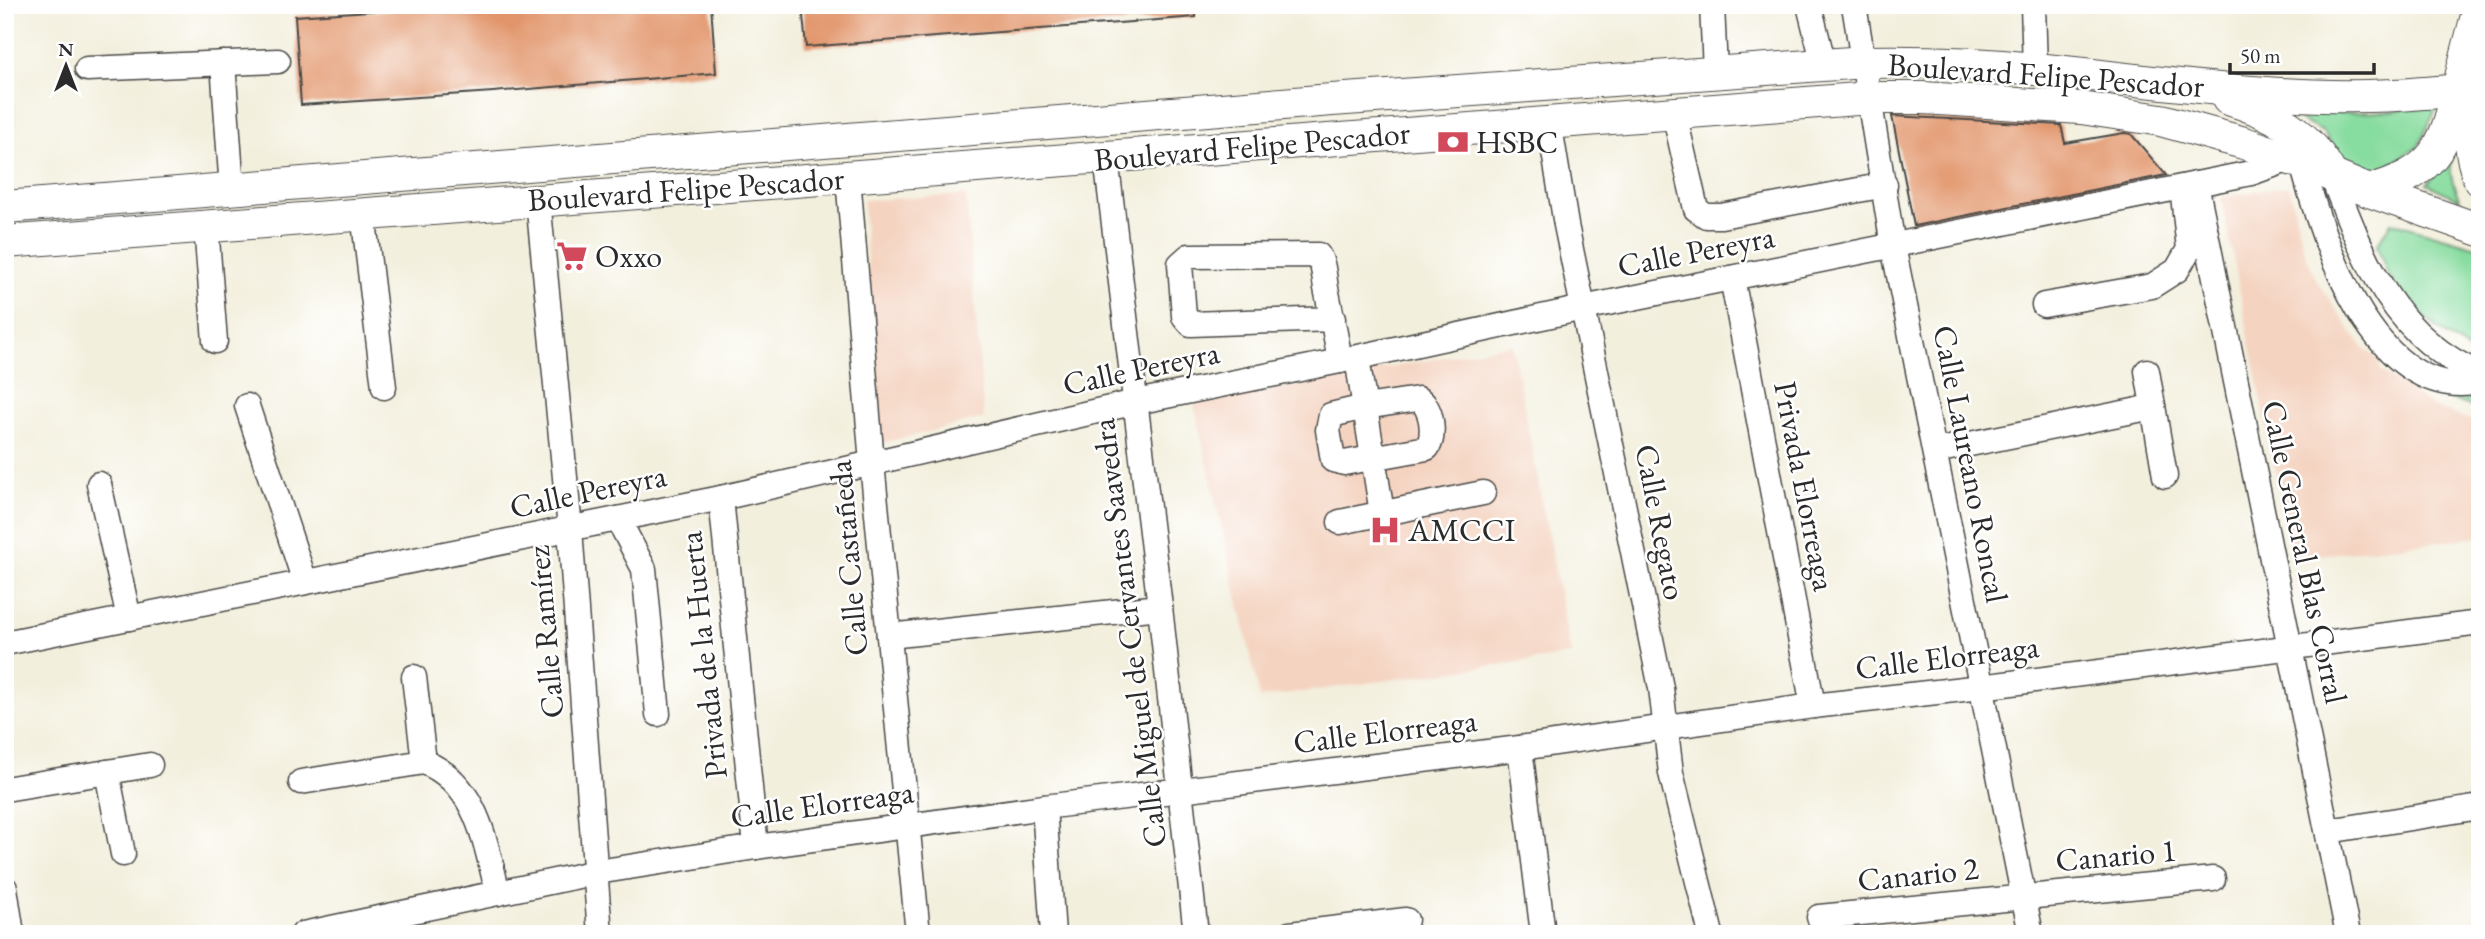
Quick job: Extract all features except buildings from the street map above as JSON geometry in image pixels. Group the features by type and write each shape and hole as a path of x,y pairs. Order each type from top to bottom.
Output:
{"main road":[{"path":"2478,11 2470,85 2470,139 2480,180"},
{"name":"Boulevard Felipe Pescador","path":"5,208 1359,98 1865,62 1937,62 2035,69 2187,86 2328,95 2404,95 2470,85"},
{"path":"2369,191 2409,176 2435,153 2443,144 2470,85"},
{"path":"2187,86 2246,105 2291,127 2316,149 2332,176"},
{"name":"Boulevard Felipe Pescador","path":"5,242 1870,98 1923,98 2120,112 2199,130 2296,161 2369,191 2480,230"},
{"path":"538,200 541,180 557,162"}],"street":[{"path":"1712,5 1715,72"},
{"path":"1809,5 1824,65"},
{"name":"Calle Laureano Roncal","path":"1854,5 1893,246 2031,934"},
{"path":"2033,5 2035,69"},
{"path":"88,69 278,61"},
{"path":"223,64 232,190"},
{"path":"1674,113 1696,209 1706,216 1721,216 1885,185"},
{"name":"Calle Regato","path":"1549,121 1566,225 1633,547 1666,726 1671,773 1711,934"},
{"name":"Calle Miguel de Cervantes Saavedra","path":"1106,158 1196,934"},
{"path":"2296,161 2332,258 2370,329 2386,346 2423,375 2438,382 2454,384 2480,382"},
{"name":"Calle Pereyra","path":"5,643 721,498 1136,402 1583,308 2251,173 2296,161"},
{"path":"2332,176 2357,238 2389,301 2421,338 2461,366 2480,374"},
{"name":"Calle Castañeda","path":"848,177 872,463 918,934"},
{"path":"2044,305 2152,286 2177,270 2189,249 2189,185"},
{"name":"Calle General Blas Corral","path":"2189,185 2291,647 2348,934"},
{"name":"Calle Ramírez","path":"538,200 570,529 600,934"},
{"path":"363,213 384,387"},
{"path":"206,226 215,341"},
{"path":"1333,319 1191,324 1184,316 1180,264 1189,256 1315,254 1322,261 1333,319 1365,407 1382,513"},
{"name":"Privada Elorreaga","path":"1732,278 1813,706"},
{"path":"2147,371 2165,476"},
{"path":"1412,399 1423,401 1427,406 1433,436 1427,448 1373,458 1338,463 1331,456 1328,430 1331,415 1412,399"},
{"path":"247,406 305,582"},
{"path":"1935,451 2153,407"},
{"path":"99,484 129,618"},
{"path":"1340,522 1483,493"},
{"name":"Privada de la Huerta","path":"721,498 756,847"},
{"path":"618,519 644,569 658,714"},
{"path":"889,636 1160,607"},
{"name":"Calle Elorreaga","path":"303,934 597,872 756,847 1044,807 1520,748 1813,706 2480,624"},
{"path":"414,677 424,762"},
{"path":"1520,748 1543,934"},
{"path":"301,782 424,762 438,768 466,795 475,812 498,892"},
{"path":"5,789 150,765"},
{"path":"107,772 122,854"},
{"path":"1044,807 1053,934"},
{"path":"2328,831 2480,807"},
{"name":"Canario 1","path":"2024,897 2213,879"},
{"path":"5,888 12,934"},
{"name":"Canario 2","path":"1819,917 2024,897"},
{"path":"1290,934 1406,920"}],"shaded area":[{"path":"2289,186 2304,250 2317,281 2350,330 2365,349 2379,360 2380,371 2435,408 2480,423 2480,537 2293,558 2221,197"},
{"path":"966,195 984,418 879,444 863,200"},
{"name":"AMCCI","path":"1512,344 1571,655 1260,698 1194,405"}],"green space":[{"path":"2438,105 2418,147 2387,166 2369,170 2347,166 2323,132 2274,106 2334,113 2382,112"},
{"path":"2453,154 2452,177 2460,200 2427,184"},
{"path":"2391,222 2480,248 2480,357 2430,321 2406,299 2389,276 2377,245"},
{"path":"2480,391 2480,410 2434,393"}],"place":[{"name":"HSBC","path":"1453,142"},
{"name":"Oxxo","path":"572,256"},
{"name":"AMCCI","path":"1385,530"}]}
